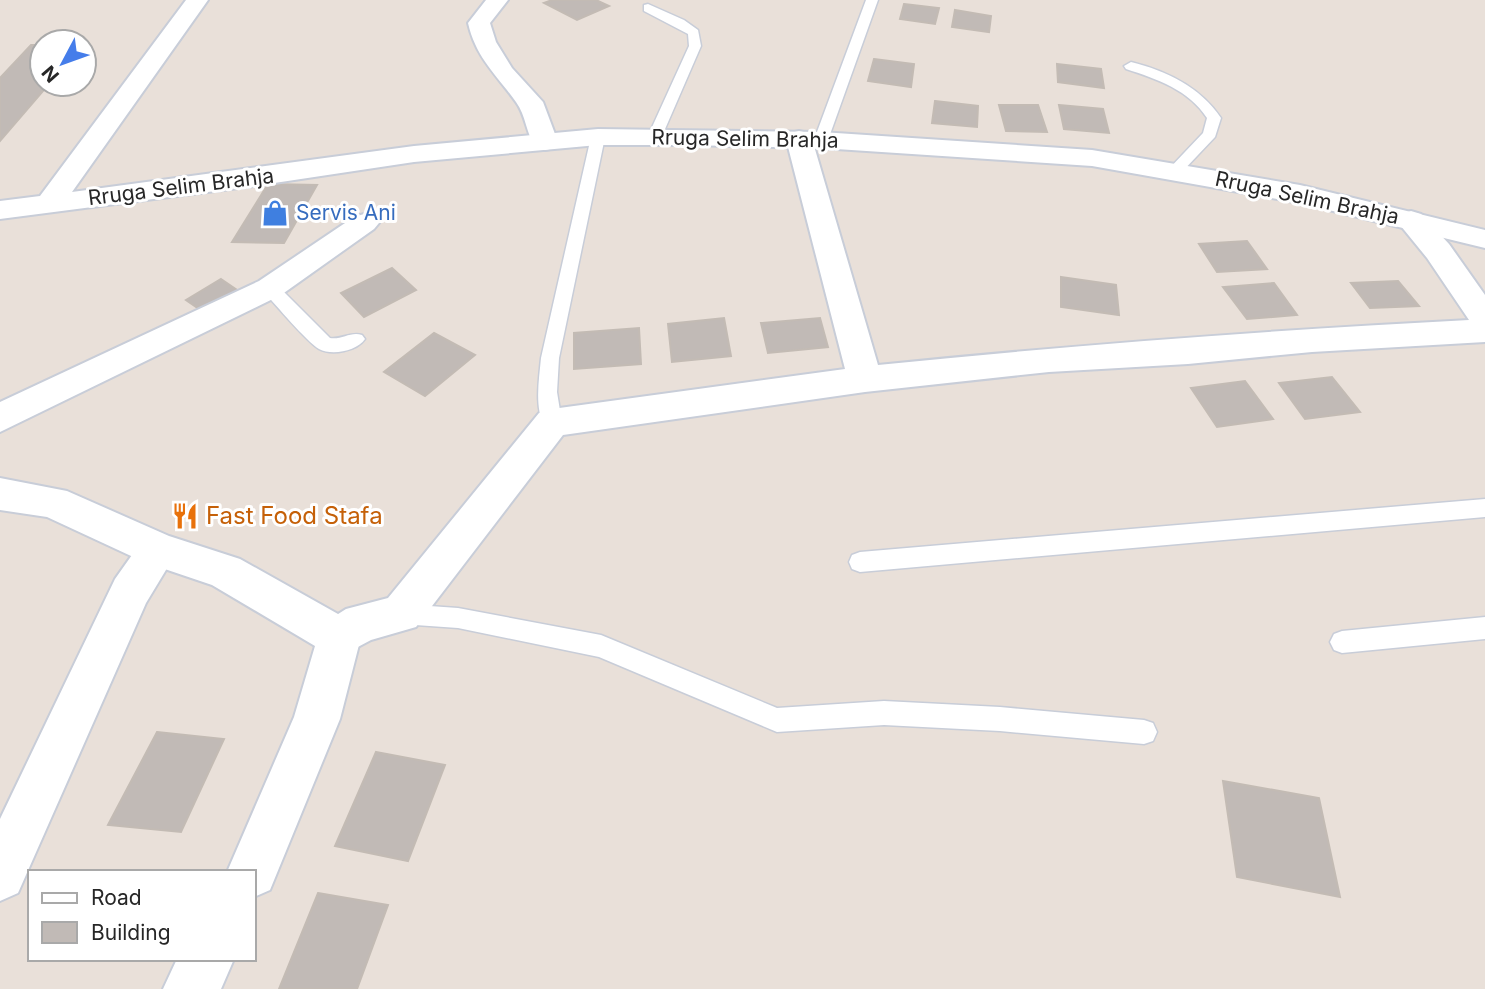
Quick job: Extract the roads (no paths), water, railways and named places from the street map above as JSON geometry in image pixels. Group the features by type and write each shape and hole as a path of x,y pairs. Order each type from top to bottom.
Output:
{"street":[{"path":"50,203 197,0"},
{"path":"497,0 479,23 484,42 502,72 530,102 545,142"},
{"name":"Rruga Selim Brahja","path":"0,210 261,177 414,154 598,137 655,136 810,140 1092,158 1300,194 1485,239"},
{"path":"810,140 865,379"},
{"path":"1411,220 1438,251 1485,319"},
{"path":"0,418 270,288 364,223"},
{"path":"253,870 317,719 340,637 361,623 401,614 552,423 865,379 1049,360 1188,352 1312,340 1485,331"},
{"path":"0,494 53,502 158,550 225,572 340,637"},
{"path":"0,875 130,592 158,550"},
{"path":"191,989 206,961"}],"lane":[{"path":"810,140 872,0"},
{"path":"648,8 680,23 694,33 695,46 655,136"},
{"path":"1131,66 1154,73 1189,92 1208,107 1214,118 1210,134 1174,172"},
{"path":"552,423 547,393 550,358 598,137"},
{"path":"270,288 325,344 340,346 356,339"},
{"path":"860,562 1485,508"},
{"path":"401,614 458,618 601,646 777,720 884,713 1000,719 1144,732"},
{"path":"1342,642 1485,628"}],"place":[{"name":"Servis Ani","path":"275,213"},
{"name":"Fast Food Stafa","path":"185,516"}]}
